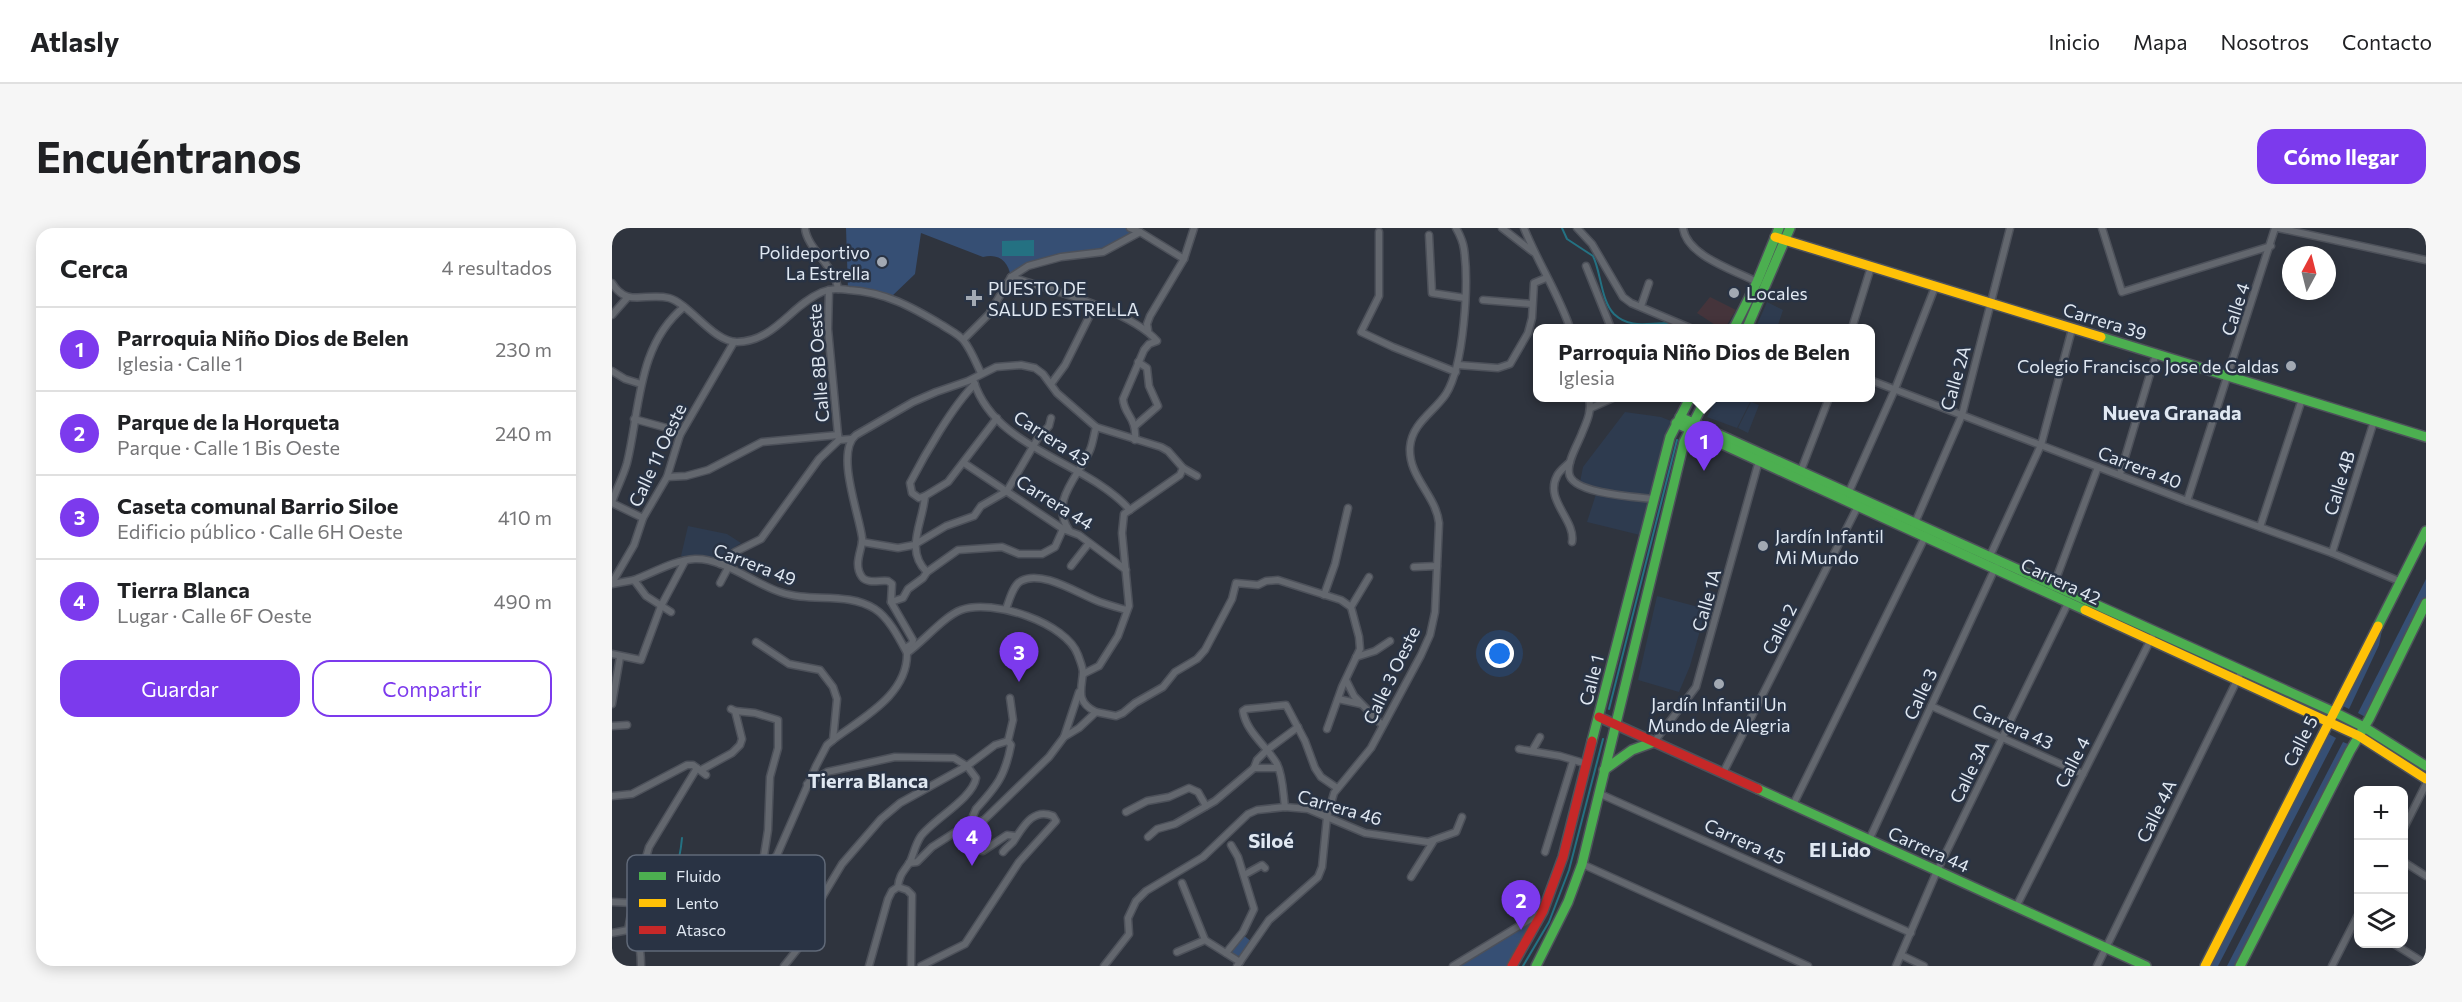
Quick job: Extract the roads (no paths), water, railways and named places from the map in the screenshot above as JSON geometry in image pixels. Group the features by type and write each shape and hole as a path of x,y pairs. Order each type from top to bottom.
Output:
{"main road":[{"path":"1749,324 1790,228"},
{"path":"1736,324 1757,282 1777,233"},
{"name":"Carrera 39","path":"1777,233 1785,241 2426,437"},
{"name":"Calle 1","path":"1512,966 1543,911 1563,857 1670,437 1688,402"},
{"name":"Calle 1","path":"1536,966 1568,902 1582,864 1684,442 1704,402"},
{"name":"Carrera 42","path":"1678,420 2240,674 2334,712 2364,727 2426,766"},
{"name":"Calle 5","path":"2205,966 2426,531"},
{"path":"2240,966 2426,603"},
{"name":"Carrera 42","path":"2240,674 2359,736 2426,779"},
{"name":"Carrera 44","path":"1599,717 2146,966"},
{"path":"1604,770 1622,756 1654,742"}],"street":[{"path":"805,228 809,240 837,280 838,289"},
{"path":"1130,228 1138,230 1184,259"},
{"path":"1148,330 1150,316 1184,259 1194,228"},
{"name":"Calle 3 Oeste","path":"1239,964 1269,920 1318,877 1322,867 1327,817 1334,793 1366,756 1430,635 1435,612 1440,538 1439,517 1418,480 1411,460 1410,448 1419,423 1444,396 1457,369 1465,298 1464,249 1456,228"},
{"path":"1502,228 1534,253"},
{"path":"1524,228 1569,324"},
{"path":"1577,228 1592,244 1623,297 1681,324"},
{"path":"1683,228 1684,239 1698,253 1757,282"},
{"name":"Calle 2A","path":"1913,526 1962,415 2010,228"},
{"path":"2102,228 2122,292 2271,246"},
{"path":"2277,228 2426,260"},
{"name":"Calle 4","path":"2187,501 2277,228"},
{"path":"964,339 989,315 1011,277 1028,266 1061,257 1103,252 1138,230"},
{"path":"1379,232 1379,296 1360,332 1393,348 1457,369 1498,368 1510,364 1528,333 1534,283 1546,278"},
{"path":"1429,235 1432,293 1465,298"},
{"path":"1586,266 1609,324"},
{"path":"1853,324 1871,267"},
{"path":"1011,277 1095,305 1148,330 1157,341 1149,344 1138,362 1123,399 1124,406 1131,414 1135,426 1135,440"},
{"path":"612,283 618,293 627,298 659,296 677,301 700,322 734,342 754,340 766,335 809,299 829,290 865,291 891,297 964,339 981,373"},
{"path":"1641,306 1648,283"},
{"path":"1847,496 1895,389 1935,287"},
{"name":"Calle 8B Oeste","path":"720,564 735,552 761,539 819,459 839,437 828,329 829,290"},
{"path":"612,315 627,298"},
{"path":"1483,300 1532,304"},
{"path":"1051,384 1065,365 1095,305"},
{"path":"643,518 612,503 626,465 641,384 659,334 684,307"},
{"name":"Calle 3","path":"1869,840 1931,706 2041,445 2072,328"},
{"name":"Calle 11 Oeste","path":"612,584 634,545 643,518 667,477 680,435 734,342"},
{"path":"2120,474 2156,354"},
{"path":"1135,426 1158,406 1149,386 1147,368 1138,362"},
{"path":"997,418 981,435 964,463 948,482 919,498 912,493 910,483 941,430 974,381 981,373 996,367 1021,365 1035,368 1043,374 1057,393 1093,425 1135,440 1154,444 1168,451 1183,468 1197,476"},
{"path":"612,371 625,379 641,384"},
{"path":"667,477 686,476 708,470 762,442 839,437 851,440 914,402 974,381"},
{"name":"Carrera 43","path":"974,381 997,418 1011,433 1120,499 1130,510"},
{"name":"Carrera 40","path":"1875,382 2187,501 2332,553 2400,581"},
{"path":"2260,527 2302,399"},
{"path":"1590,402 1591,408 1570,462 1568,472 1570,477 1584,489 1654,499"},
{"path":"1591,408 1604,402"},
{"path":"1799,475 1827,402"},
{"path":"862,542 898,548 917,544 946,526 974,516 981,506 1007,491 1049,426 1051,418"},
{"path":"634,419 668,428 680,435"},
{"name":"Calle 4B","path":"2332,553 2374,421"},
{"path":"891,602 900,599 913,585 958,550 996,547 1019,554 1042,554 1055,547 1066,530 1061,508 1076,472 1089,450 1093,425"},
{"path":"775,855 824,752 833,740 866,718 890,694 904,674 906,650 913,640 891,602 892,584 888,581 872,581 861,576 858,551 862,542 849,487 848,464 851,440"},
{"name":"Calle 1A","path":"1654,742 1696,687 1760,457"},
{"path":"1570,462 1557,475 1554,486 1558,506 1573,532 1572,542"},
{"name":"Carrera 44","path":"964,463 1089,543 1126,570"},
{"path":"2052,590 2098,467"},
{"path":"1083,674 1099,666 1118,636 1127,610 1130,596 1122,522 1124,514 1180,475 1183,468"},
{"path":"925,496 917,544 921,567 925,575"},
{"name":"Calle 2","path":"1723,774 1860,502"},
{"path":"1324,595 1335,564 1348,508"},
{"path":"1793,805 1927,533"},
{"path":"1071,566 1089,543"},
{"name":"Carrera 49","path":"612,584 634,580 685,561 696,559 720,564 792,595 846,599 867,605 883,616 906,650"},
{"path":"612,654 641,660 644,657 661,606 685,561"},
{"path":"1414,567 1437,566"},
{"path":"720,583 728,568"},
{"path":"1351,607 1369,577"},
{"path":"1006,609 1017,584 1026,579 1036,578 1061,584 1099,602 1127,610"},
{"path":"634,580 639,589 671,612"},
{"path":"1080,691 1083,701 1096,712 1116,716 1123,713 1135,703 1163,687 1175,672 1197,659 1205,650 1221,622 1236,583 1258,585 1266,581 1278,580 1341,600 1351,607 1360,643 1327,729"},
{"name":"Calle 3A","path":"1896,966 1937,871 2071,598"},
{"path":"906,650 958,611 987,606 1006,609 1031,618 1069,641 1075,648 1083,674 1080,691 1064,737 1049,757 984,820 933,847 917,862 909,863"},
{"name":"Calle 4","path":"2016,907 2153,635"},
{"path":"1356,657 1375,651 1390,641"},
{"path":"756,642 789,664 820,670 826,677 837,699 833,740"},
{"path":"612,704 620,657"},
{"name":"Calle 4A","path":"2097,966 2240,674"},
{"path":"1346,680 1361,704 1382,725"},
{"path":"976,823 973,816 976,809 1004,774 1011,745 1008,741 1013,720 1010,698"},
{"path":"1338,699 1361,704"},
{"name":"Carrera 46","path":"1298,727 1285,704 1243,711 1250,728 1278,768 1285,807 1308,809 1365,833 1428,842 1456,832 1462,817"},
{"name":"Carrera 43","path":"1931,706 2083,774"},
{"path":"647,855 649,847 701,771 732,753 741,745 742,739 733,710 755,713 778,720 778,748 770,777 768,830 764,855"},
{"path":"1064,737 1079,728 1096,712"},
{"path":"612,726 627,725"},
{"path":"1148,837 1157,829 1174,824 1215,801 1254,768 1257,760 1267,750 1298,727 1315,768 1321,777 1338,788"},
{"path":"1532,751 1540,737"},
{"path":"825,892 842,864 875,825 900,803 967,766 994,745 1008,741"},
{"path":"1519,749 1560,756 1587,764"},
{"path":"807,784 827,772 847,765 902,756 954,759 967,766 976,778 969,791 921,837 912,851 909,863 902,871 898,887 888,899 869,966"},
{"path":"1545,852 1573,761"},
{"path":"817,763 827,772"},
{"path":"612,796 632,794 687,765 701,771"},
{"path":"1254,768 1278,768"},
{"path":"2408,818 2426,784"},
{"path":"1126,812 1147,801 1168,797 1189,788 1198,792 1206,806"},
{"name":"Carrera 45","path":"1599,792 1911,933"},
{"path":"1104,966 1127,939 1130,928 1128,918 1132,907 1146,891 1203,857 1248,814 1285,807"},
{"path":"921,966 965,944 1019,862 1056,821 1053,816 1044,814 1027,820 1003,852"},
{"path":"984,820 978,840 978,850 983,851 1007,835 1015,836"},
{"path":"1411,877 1434,840"},
{"path":"1226,953 1242,934 1254,909 1238,856 1231,845"},
{"path":"1582,864 1808,966"},
{"path":"1244,875 1262,865 1265,868"},
{"path":"2408,865 2426,876"},
{"path":"1182,883 1204,940 1239,964"},
{"path":"898,887 907,890 912,895 911,966"},
{"path":"612,902 627,903"},
{"path":"1452,966 1543,911"},
{"path":"2332,966 2354,925"},
{"path":"612,933 627,931"},
{"path":"1242,934 1253,942"},
{"path":"1177,952 1204,940"},
{"path":"2400,948 2426,964"},
{"path":"640,951 641,966"},
{"path":"784,966 796,951"},
{"path":"1901,955 1924,966"}],"waterway":[{"path":"1562,228 1567,239 1593,256 1606,302 1614,314 1622,320 1640,324"},
{"path":"1640,324 1670,324"},
{"path":"1609,709 1677,440"},
{"path":"1523,966 1549,922 1569,870 1603,739"},
{"path":"680,855 682,838"}],"place":[{"name":"Polideportivo La Estrella","path":"882,262"},
{"name":"Locales","path":"1734,293"},
{"name":"PUESTO DE SALUD ESTRELLA","path":"974,298"},
{"name":"Colegio Francisco Jose de Caldas","path":"2291,366"},
{"name":"Parroquia Niño Dios de Belen","path":"1704,471"},
{"name":"Jardín Infantil Mi Mundo","path":"1763,546"},
{"name":"Caseta comunal Barrio Siloe","path":"1019,682"},
{"name":"Jardín Infantil Un Mundo de Alegria","path":"1719,684"},
{"name":"Tierra Blanca","path":"972,866"},
{"name":"Parque de la Horqueta","path":"1521,930"}],"district":[{"name":"Nueva Granada","path":"2172,412"},
{"name":"Tierra Blanca","path":"868,780"},
{"name":"Siloé","path":"1271,840"},
{"name":"El Lido","path":"1840,849"}]}
